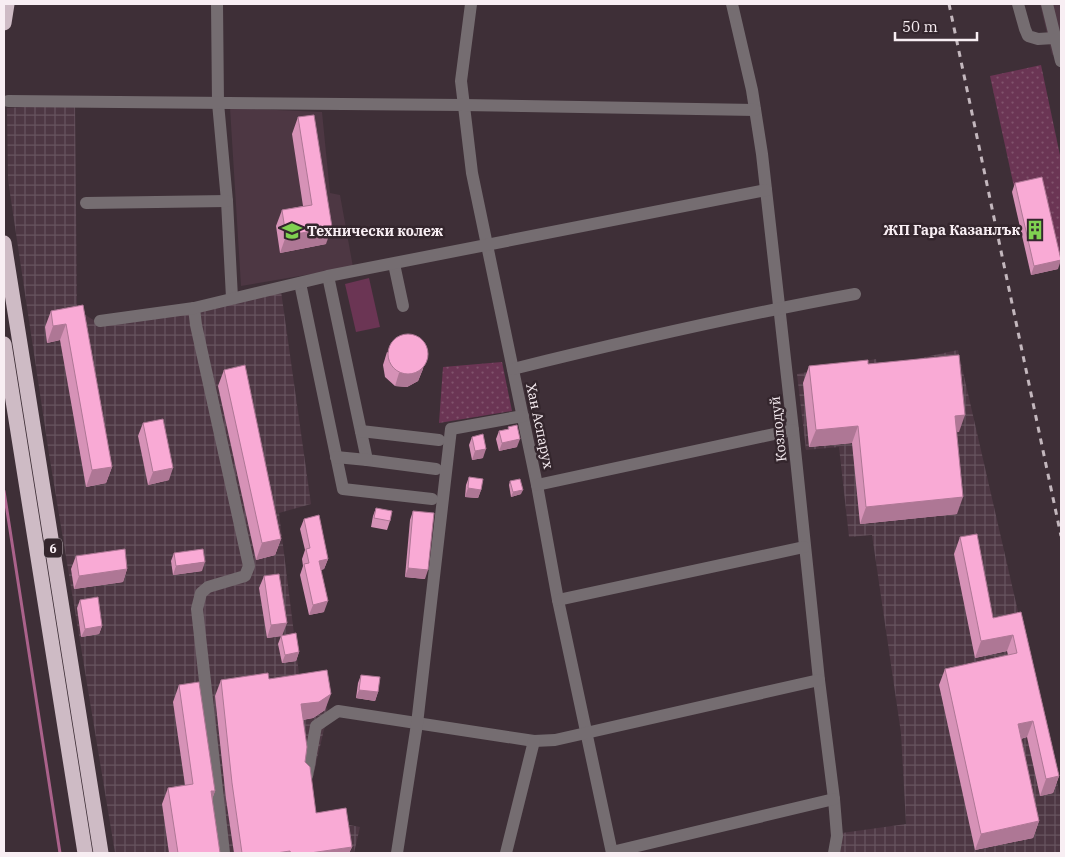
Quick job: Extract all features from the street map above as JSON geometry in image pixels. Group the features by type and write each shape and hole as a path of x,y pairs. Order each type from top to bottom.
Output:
{"highway":[{"path":"4,22 8,4"},
{"name":"6","path":"4,243 101,853"},
{"name":"6","path":"4,344 85,853"}],"street":[{"path":"217,4 218,103 227,201 232,298"},
{"name":"Хан Аспарух","path":"471,4 461,81 472,173 537,486 558,600 612,852"},
{"name":"Козлодуй","path":"732,4 755,110 766,190 793,430 818,680 834,799 837,836 834,853"},
{"path":"1018,4 1024,29 1028,36 1038,39 1054,38"},
{"path":"1048,4 1054,38 1061,57"},
{"path":"8,101 755,110"},
{"path":"100,321 194,308 328,276 766,190"},
{"path":"86,203 227,201"},
{"path":"394,264 403,306"},
{"path":"328,276 367,460"},
{"path":"300,283 343,489 432,499"},
{"path":"513,369 632,340 855,294"},
{"path":"194,308 196,325 249,566 246,576 208,587 201,592 197,609 224,853"},
{"path":"397,853 417,724 451,429 522,416"},
{"path":"537,486 793,430"},
{"path":"361,431 439,440"},
{"path":"336,457 436,469"},
{"path":"558,600 804,547"},
{"path":"307,776 316,726 338,712 534,741 555,740 818,680"},
{"path":"506,853 534,741"},
{"path":"612,852 834,799"}],"shaded area":[{"path":"1040,4 1061,4 1061,52 1052,55"},
{"path":"1041,65 1061,160 1060,266 1047,210 1014,187 990,76"},
{"path":"75,104 77,310 100,324 281,291 311,504 279,513 299,674 322,675 328,712 308,798 313,818 360,827 354,853 115,853 49,454 8,180 7,108"},
{"name":"Технически колеж","path":"230,108 322,112 330,193 340,195 353,267 241,286"},
{"path":"369,278 380,327 356,332 345,284"},
{"path":"958,350 1061,799 1061,853 837,853 842,833 906,824 901,733 872,535 849,537 839,447 806,450 797,374 876,359 878,367"},
{"path":"502,362 512,411 439,423 443,367"}],"building":[{"path":"314,115 332,227 286,236 282,210 312,205 298,117"},
{"name":"ЖП Гара Казанлък","path":"1042,177 1061,260 1034,266 1015,183"},
{"path":"83,305 112,467 92,470 66,324 53,326 51,311"},
{"path":"408,334 422,340 428,354 422,368 408,374 394,368 388,354 394,340"},
{"path":"959,355 965,415 955,416 963,497 866,507 858,426 816,430 809,366 868,360 868,364"},
{"path":"245,365 281,539 262,543 224,370"},
{"path":"163,419 173,468 153,472 143,423"},
{"path":"517,425 520,439 502,443 499,431"},
{"path":"483,434 486,449 475,451 472,437"},
{"path":"469,477 483,479 481,490 468,488"},
{"path":"520,479 523,490 513,492 510,481"},
{"path":"376,508 392,511 390,521 374,518"},
{"path":"413,511 434,513 428,570 408,568"},
{"path":"319,515 328,559 319,561 328,601 313,605 304,564 309,563 306,549 310,548 304,519"},
{"path":"977,534 993,618 1021,612 1059,776 1046,779 1033,721 1018,724 1039,821 981,834 945,669 1017,653 1013,635 981,641 960,537"},
{"path":"125,549 127,569 79,576 76,556"},
{"path":"203,549 205,562 176,566 174,553"},
{"path":"279,574 287,623 271,625 264,576"},
{"path":"98,597 102,626 85,629 80,600"},
{"path":"296,633 299,652 285,655 281,636"},
{"path":"327,670 331,694 319,702 301,704 307,747 305,762 310,767 316,813 346,808 352,847 310,853 291,853 290,851 242,853 221,680 268,673 269,679"},
{"path":"361,675 380,677 378,692 359,690"},
{"path":"199,682 215,791 211,791 220,853 178,853 168,788 193,784 179,685"}],"waterway":[{"path":"4,491 60,853"}],"railway":[{"path":"949,4 1061,536"}],"place":[{"name":"ЖП Гара Казанлък","path":"1035,230"},
{"name":"Технически колеж","path":"292,231"}]}
